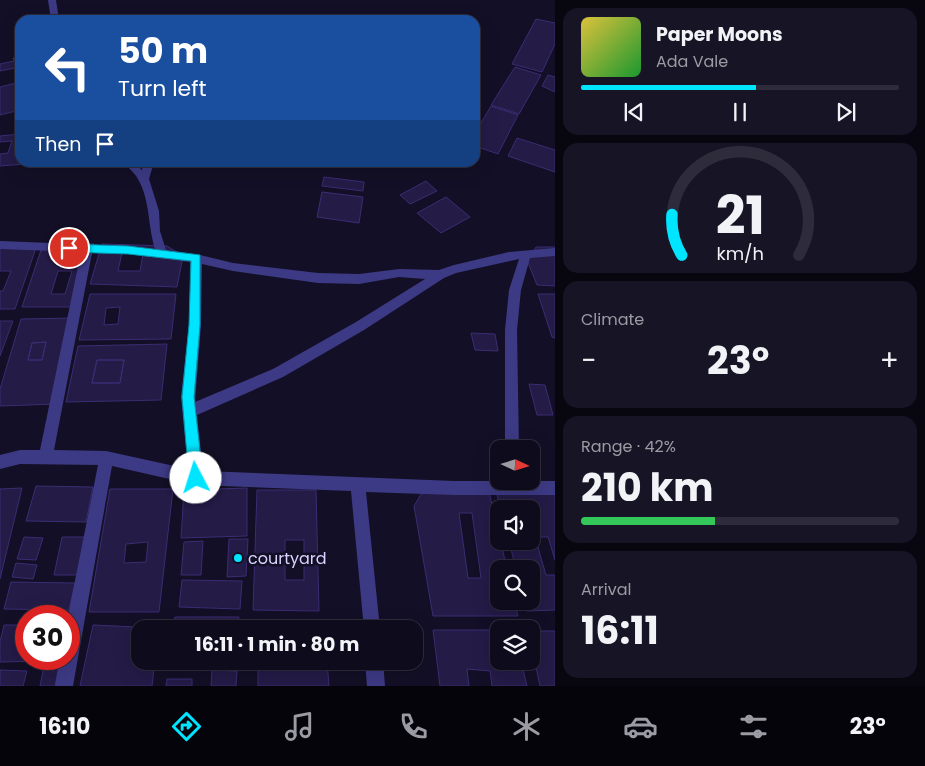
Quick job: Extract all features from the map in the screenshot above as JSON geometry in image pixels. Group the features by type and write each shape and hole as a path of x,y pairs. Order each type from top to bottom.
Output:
{"street":[{"path":"52,0 54,15"},
{"path":"133,167 144,179 154,211 155,231 162,254"},
{"path":"144,179 148,167"},
{"path":"0,246 87,248 162,254 196,258 233,267 318,278 359,279 399,274 440,275"},
{"path":"46,458 76,316 87,248"},
{"path":"190,411 278,373 360,326 440,275 454,269 509,256 555,252"},
{"path":"512,440 511,330 515,290 526,254"},
{"path":"196,258 195,325 188,397 196,478"},
{"path":"0,462 20,457 106,458 196,478 454,488 490,486"},
{"path":"64,686 106,458"},
{"path":"358,484 371,620"},
{"path":"540,487 555,488"},
{"path":"375,670 376,686"}],"building":[{"path":"536,19 555,23 555,44 542,72 512,64"},
{"path":"13,58 15,58 15,68 0,71 0,64 14,61"},
{"path":"515,67 541,75 519,114 491,105"},
{"path":"548,75 555,77 555,92 542,86"},
{"path":"15,83 15,111 0,115 0,87"},
{"path":"491,106 518,115 498,154 480,148 480,125"},
{"path":"15,134 15,165 0,166 0,154 8,153 12,141 0,142 0,136"},
{"path":"517,138 555,150 555,172 508,156"},
{"path":"324,177 364,182 363,191 322,186"},
{"path":"426,181 437,191 410,204 400,195"},
{"path":"322,192 363,197 359,223 317,217"},
{"path":"446,197 470,217 441,233 417,213"},
{"path":"43,244 94,244 77,307 22,307","holes":["58,271 72,271 65,294 51,294"]},
{"path":"102,244 167,246 183,256 177,287 90,284","holes":["122,253 143,253 140,271 118,271"]},
{"path":"0,245 37,245 15,309 0,309 0,291 3,291 11,271 0,271"},
{"path":"536,247 555,247 555,286 537,285 527,260"},
{"path":"90,294 176,294 171,339 79,340","holes":["120,307 118,324 104,325 106,308"]},
{"path":"538,294 555,294 555,338 552,337"},
{"path":"75,318 56,404 0,406 0,389 21,319","holes":["46,342 42,360 28,360 32,343"]},
{"path":"0,321 13,321 0,356"},
{"path":"471,333 495,334 498,351 475,350"},
{"path":"46,342 42,360 28,360 32,343"},
{"path":"167,344 161,400 66,402 78,346","holes":["97,360 124,360 120,383 92,383"]},
{"path":"97,360 124,360 120,383 92,383"},
{"path":"529,384 545,385 553,415 537,415"},
{"path":"36,486 93,487 86,522 26,521"},
{"path":"22,488 0,579 0,489"},
{"path":"247,488 247,536 181,538 184,490"},
{"path":"110,489 173,489 159,612 89,612","holes":["148,542 146,562 124,563 126,544"]},
{"path":"257,490 316,490 319,611 253,610","holes":["285,540 304,540 304,580 285,580"]},
{"path":"555,490 555,560 548,537 540,537 540,500 498,500 496,491"},
{"path":"423,491 489,492 491,500 490,550 503,550 505,560 490,560 490,610 516,610 518,616 433,616 414,506","holes":["459,513 472,513 481,578 468,578"]},
{"path":"24,537 43,538 36,560 17,559"},
{"path":"62,537 87,537 80,575 54,575"},
{"name":"courtyard","path":"229,539 248,539 246,576 227,577"},
{"path":"203,541 201,575 181,575 184,542"},
{"path":"511,550 539,550 546,575 555,575 555,610 527,611 540,610 540,560 514,560"},
{"path":"16,563 37,565 33,579 12,577"},
{"path":"182,580 242,581 240,609 179,607"},
{"path":"11,582 75,583 70,605 15,605 15,609 4,609"},
{"path":"175,617 239,617 239,620 174,620"},
{"path":"4,625 15,625 15,662 0,662 0,642"},
{"path":"93,625 131,627 131,670 154,670 152,686 80,686"},
{"path":"433,630 490,630 490,670 523,670 527,686 492,686 490,671 467,669 469,686 440,686"},
{"path":"540,631 555,631 555,686 540,686 537,670 540,670"},
{"path":"0,670 27,671 23,686 0,686"},
{"path":"43,670 58,670 55,686 40,686"},
{"path":"212,670 237,671 236,686 211,686"},
{"path":"258,670 328,670 329,686 258,686"},
{"path":"167,679 192,679 192,686 166,686"}],"place":[{"name":"courtyard","path":"238,558"}],"route":[{"path":"69,248 128,250 196,258 195,325 188,397 196,478"}]}
